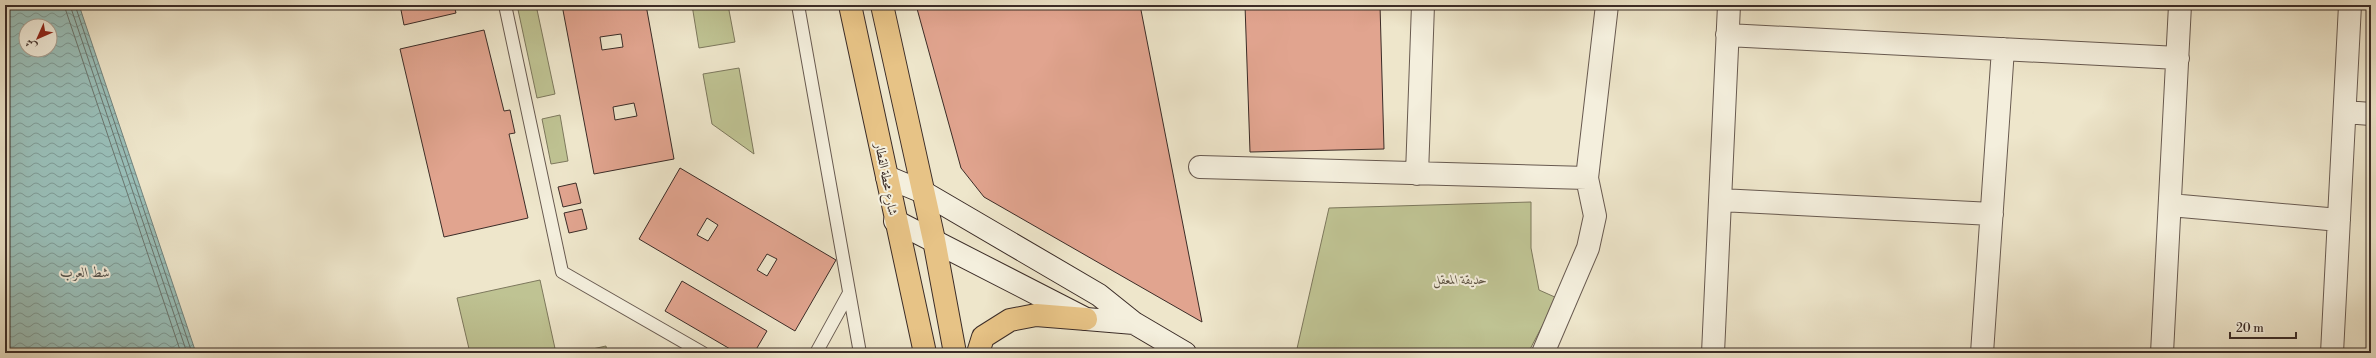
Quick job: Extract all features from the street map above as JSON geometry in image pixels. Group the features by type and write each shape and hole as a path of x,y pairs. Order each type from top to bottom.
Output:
{"main road":[{"name":"شارع محطة القطار","path":"850,5 895,221 925,353"},
{"path":"882,5 934,240 955,353"},
{"path":"978,353 983,337 1010,320 1036,316 1086,320"}],"street":[{"path":"1417,174 1423,5"},
{"path":"1543,353 1588,248 1595,216 1587,178 1607,5"},
{"path":"1713,353 1729,5"},
{"path":"2162,353 2180,5"},
{"path":"2332,353 2350,5"},
{"path":"1728,34 2178,58"},
{"path":"1982,353 2004,49"},
{"path":"2345,112 2371,114"},
{"path":"1200,167 1587,178"},
{"path":"887,177 923,192 1099,295 1134,322 1185,353"},
{"path":"1720,200 1992,214"},
{"path":"2170,205 2339,220"},
{"path":"895,221 1086,320 1134,322"}],"lane":[{"path":"505,5 562,272 703,353"},
{"path":"798,5 860,353"},
{"path":"816,353 849,294"}],"green space":[{"path":"517,5 536,5 555,94 537,98"},
{"path":"692,5 728,5 735,42 699,48"},
{"path":"739,68 754,154 712,124 703,74"},
{"path":"560,115 568,161 551,164 542,119"},
{"name":"حديقة المعقل","path":"1531,202 1531,248 1539,290 1557,298 1528,353 1296,353 1329,208"},
{"path":"540,280 556,353 470,353 457,298"},
{"path":"606,346 607,353 574,353"}],"water":[{"name":"شط العرب","path":"5,5 79,5 196,353 5,353"}],"building":[{"path":"400,5 454,5 456,13 404,25"},
{"path":"562,5 646,5 674,159 594,174","holes":["621,34 623,47 602,50 600,37","634,103 637,116 615,120 613,107"]},
{"path":"916,5 1140,5 1202,322 984,197 961,168"},
{"path":"1245,5 1380,5 1384,149 1250,152"},
{"path":"484,30 504,111 510,110 515,133 509,134 528,218 444,237 400,49"},
{"path":"680,168 836,260 795,331 639,239","holes":["707,218 718,225 708,241 697,235","767,254 777,259 767,276 757,270"]},
{"path":"576,183 581,203 563,207 558,187"},
{"path":"582,209 587,229 569,233 564,213"},
{"path":"682,281 767,331 754,353 737,353 665,311"}]}
